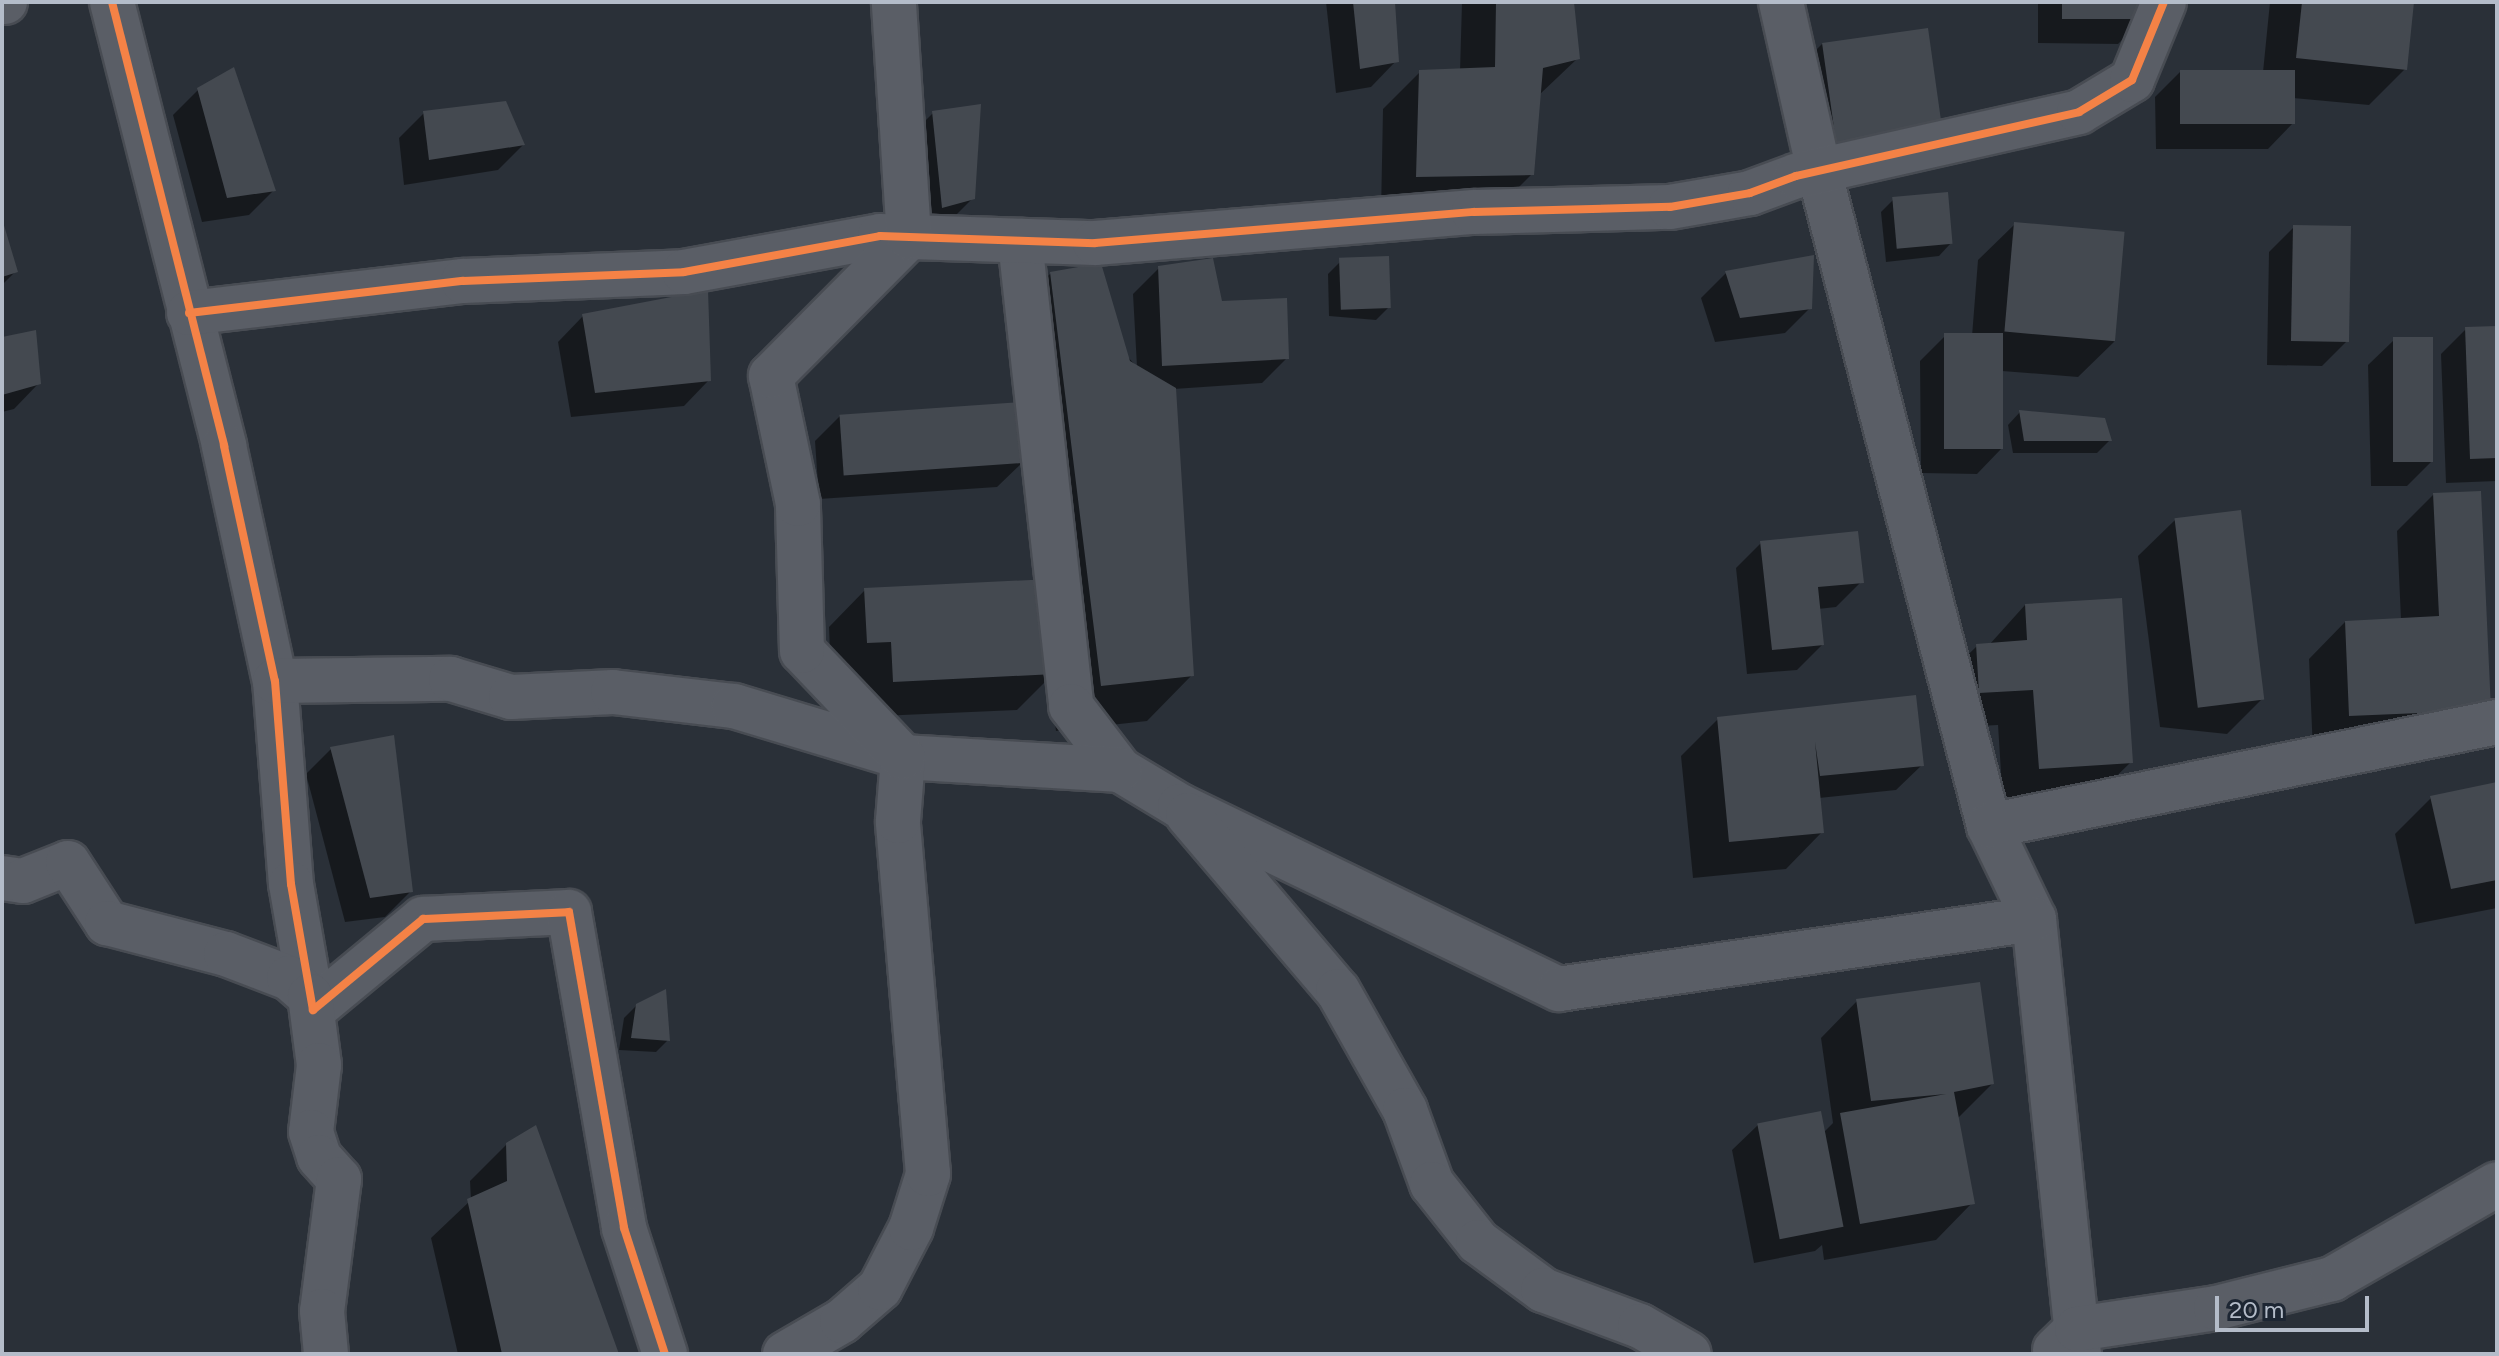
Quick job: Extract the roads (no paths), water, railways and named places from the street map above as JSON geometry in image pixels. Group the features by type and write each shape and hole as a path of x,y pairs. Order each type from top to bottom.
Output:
{"street":[{"path":"112,2 275,681 291,884 313,1010 319,1065 311,1132 319,1157 339,1179 322,1311 326,1354"},
{"path":"785,1354 842,1321 880,1288 911,1228 928,1174 899,835 903,757 802,651 798,504 771,376 909,237 894,2"},
{"path":"1781,2 1819,171 1989,826 2034,919 2069,1346 2332,1279 2497,1184"},
{"path":"189,313 463,281 684,272 842,240 909,237 1095,243 1474,212 1670,207 1750,193 1819,171 2079,112 2132,80 2164,2"},
{"path":"1020,241 1071,706 1120,770 1180,806 1559,989 2034,919"},
{"path":"275,681 451,679 511,697 613,692 734,706 903,757 1120,770"},
{"path":"1989,826 2497,722"},
{"path":"1180,806 1338,991 1405,1110 1432,1184 1478,1242 1543,1290 1640,1326 1689,1354"},
{"path":"2,878 23,881 68,863 107,923 226,954 289,978 310,996 313,1010"},
{"path":"313,1010 423,919 569,912 624,1228 665,1354"}]}
